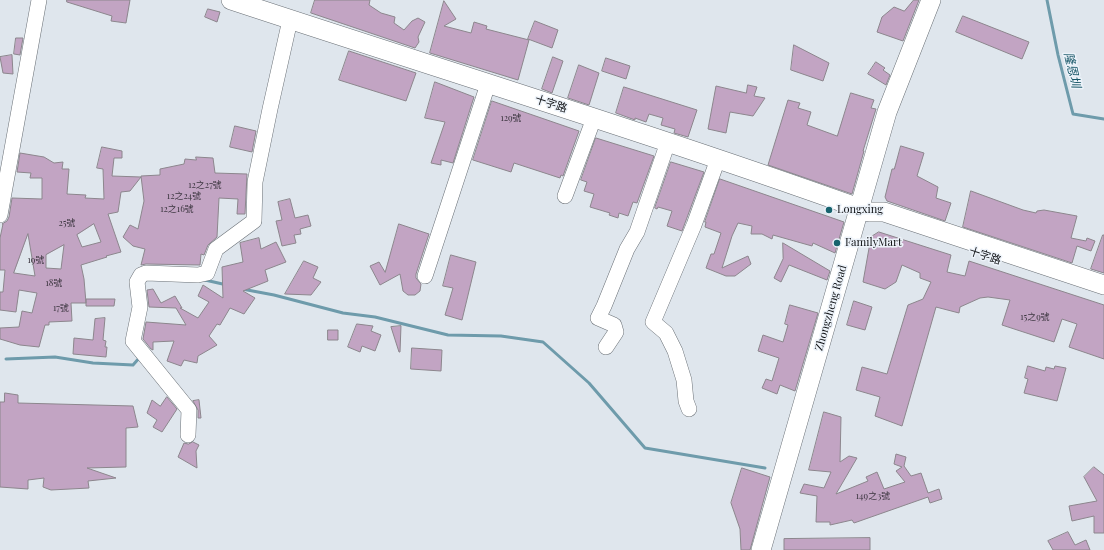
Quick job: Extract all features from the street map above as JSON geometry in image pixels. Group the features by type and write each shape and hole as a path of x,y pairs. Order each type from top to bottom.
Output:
{"main road":[{"name":"十字路","path":"231,0 668,142 864,210 884,212 1104,285"},
{"name":"Zhongzheng Road","path":"775,550 864,210 887,112 931,0"},
{"name":"Zhongzheng Road","path":"761,550 864,210 897,117 942,0"},
{"name":"十字路","path":"864,210 880,221 1104,295"}],"street":[{"path":"0,215 39,0"},
{"path":"188,435 189,410 133,341 140,307 137,282 141,275 146,273 198,275 207,273 216,249 254,221 255,182 290,20"},
{"path":"425,276 488,84"},
{"path":"565,196 594,118"},
{"path":"606,347 616,332 614,325 598,318 627,249 637,232 668,142"},
{"path":"689,409 686,401 684,380 675,351 666,333 653,322 694,225 718,159"}],"building":[{"path":"67,0 130,0 126,23 111,21 112,16 67,2"},
{"path":"315,0 370,0 369,5 381,13 395,17 394,23 404,30 412,21 418,18 425,22 418,37 419,42 415,48 311,13"},
{"path":"914,0 919,0 903,41 877,32 882,17 894,7 904,11"},
{"path":"444,1 456,19 444,26 471,33 474,22 487,26 486,29 529,40 518,80 430,53"},
{"path":"208,9 220,12 217,22 205,17"},
{"path":"963,16 1029,42 1022,59 956,32"},
{"path":"535,21 558,30 552,48 528,39"},
{"path":"16,38 23,38 20,55 14,54"},
{"path":"794,45 829,63 823,81 791,70"},
{"path":"349,51 416,73 406,101 339,80"},
{"path":"12,55 13,74 3,73 0,57"},
{"path":"553,57 563,61 552,93 542,89"},
{"path":"606,58 630,66 626,79 602,71"},
{"path":"876,62 885,68 883,70 890,75 886,85 868,74"},
{"path":"579,65 599,73 589,105 568,98"},
{"path":"435,82 474,97 453,163 441,160 441,165 431,163 445,122 425,118"},
{"path":"748,85 757,87 754,96 765,98 753,116 730,112 726,133 708,129 716,86 746,93"},
{"path":"624,87 697,110 688,137 674,133 675,129 661,125 663,118 649,114 646,122 635,118 635,120 616,113"},
{"path":"851,93 874,100 871,108 876,109 852,194 768,165 788,100 800,103 798,108 811,112 807,125 837,136"},
{"path":"492,101 579,131 563,176 561,175 560,178 514,163 511,172 473,160"},
{"path":"235,126 256,131 252,152 230,147"},
{"path":"596,138 654,156 637,203 633,202 628,216 619,213 618,218 609,215 610,213 590,207 594,194 584,191 587,182 581,180"},
{"path":"901,146 924,153 917,176 938,187 936,198 951,203 945,221 887,201 885,197 892,169 894,169"},
{"path":"102,147 122,151 122,158 114,158 112,176 141,177 130,191 121,192 118,212 108,214 121,252 81,265 86,303 71,303 72,321 49,322 49,325 45,325 39,347 20,345 0,339 0,328 19,327 22,311 32,313 37,293 19,290 16,312 0,310 0,292 3,292 5,270 0,270 0,238 2,224 7,221 9,217 12,198 42,199 42,178 30,178 31,173 17,172 20,153 44,157 54,163 63,162 62,169 69,169 67,194 86,195 85,198 104,199 103,169 97,168","holes":["94,224 101,242 82,247 77,235","28,234 35,276 14,273","64,245 61,269 46,268 46,255"]},
{"path":"196,157 213,158 215,173 247,174 245,214 237,214 238,199 219,198 217,237 208,245 204,255 201,254 200,265 141,265 145,249 133,246 123,237 130,225 138,229 144,201 141,176 160,175 160,169 184,164 185,159 196,160"},
{"path":"671,162 704,172 682,231 667,226 672,211 658,207 657,209 655,208"},
{"path":"720,179 844,222 835,253 813,243 812,246 773,235 772,239 762,234 751,234 752,226 738,223 732,236 722,268 748,256 751,264 735,276 726,276 706,268 711,254 714,254 721,233 705,227 705,222"},
{"path":"971,191 1023,210 1036,213 1037,211 1044,210 1077,216 1071,238 1086,241 1087,238 1095,241 1091,251 1077,246 1072,263 963,227"},
{"path":"290,199 295,218 308,215 311,226 300,229 301,234 294,235 296,243 282,246 276,221 282,220 278,202"},
{"path":"399,224 429,234 416,274 416,278 421,284 420,291 415,295 408,295 403,291 400,274 380,285 370,266 379,262 385,272"},
{"path":"879,232 951,255 947,272 965,276 969,261 1104,305 1104,359 1069,347 1077,324 1062,319 1054,342 1002,325 1010,300 988,297 980,298 960,307 959,313 936,307 902,426 875,416 880,397 856,390 862,367 887,374 908,305 923,299 931,282 920,278 920,273 902,265 896,282 885,289 863,282 871,237"},
{"path":"1104,235 1104,273 1091,269"},
{"path":"259,238 261,249 276,242 286,262 265,270 268,281 243,291 255,298 244,314 230,308 220,325 217,324 209,336 217,345 198,356 197,363 184,360 181,366 167,361 174,341 153,342 153,350 151,349 143,339 146,322 186,325 176,308 149,307 147,290 153,289 161,303 175,296 182,308 180,308 198,318 209,302 198,296 203,285 223,298 222,267 243,262 240,243"},
{"path":"783,243 830,271 827,280 789,265 781,282 774,278 783,259"},
{"path":"451,255 476,262 462,320 445,315 453,288 443,286"},
{"path":"304,261 318,267 313,278 321,282 311,295 285,294"},
{"path":"86,299 115,299 114,306 86,306"},
{"path":"854,301 872,307 865,330 847,325"},
{"path":"790,305 818,313 795,391 780,385 777,394 762,388 766,379 772,381 779,358 758,351 763,335 783,342 788,325 785,324"},
{"path":"105,318 103,340 106,341 106,357 73,354 74,338 93,340 95,319"},
{"path":"357,324 373,326 371,331 381,335 375,351 362,346 360,352 348,347"},
{"path":"401,326 400,352 399,352 391,327"},
{"path":"328,330 338,330 338,340 328,340"},
{"path":"412,348 442,350 441,371 411,369"},
{"path":"1028,366 1045,371 1046,367 1054,369 1055,366 1066,368 1057,401 1024,393 1028,379 1025,378"},
{"path":"5,393 18,395 18,403 133,406 138,427 126,428 126,467 87,468 116,478 88,481 89,488 51,490 43,487 44,478 28,480 28,489 0,487 0,402 4,402"},
{"path":"167,397 177,409 162,432 153,427 157,420 147,413 152,400 160,406"},
{"path":"199,400 201,418 198,418 198,410 193,401"},
{"path":"824,412 841,417 840,462 849,456 857,458 836,494 868,481 866,477 877,472 884,489 905,482 896,471 902,467 894,464 896,454 906,457 904,466 911,476 921,473 928,493 939,489 942,499 930,503 928,497 854,523 852,520 830,525 830,522 816,522 817,496 800,493 804,484 824,488 831,472 809,470"},
{"path":"193,442 199,445 196,451 197,468 178,457 184,443 188,444"},
{"path":"1094,467 1104,475 1104,533 1094,533 1094,516 1072,521 1069,506 1097,501 1084,477"},
{"path":"742,468 770,477 750,550 741,550 740,529 731,503"},
{"path":"1068,532 1075,545 1086,540 1090,550 1053,550 1048,541"},
{"path":"870,538 870,550 784,550 784,539"}],"waterway":[{"name":"隆恩圳","path":"1047,0 1058,55 1073,114 1104,119"},
{"path":"205,280 227,285"},
{"path":"242,289 274,295 343,313 375,317 448,335 501,336 543,342 589,383 645,448 765,468"},
{"path":"6,359 55,357 93,363 133,365 140,357"}],"place":[{"name":"Longxing","path":"829,210"},
{"name":"FamilyMart","path":"837,243"}]}
